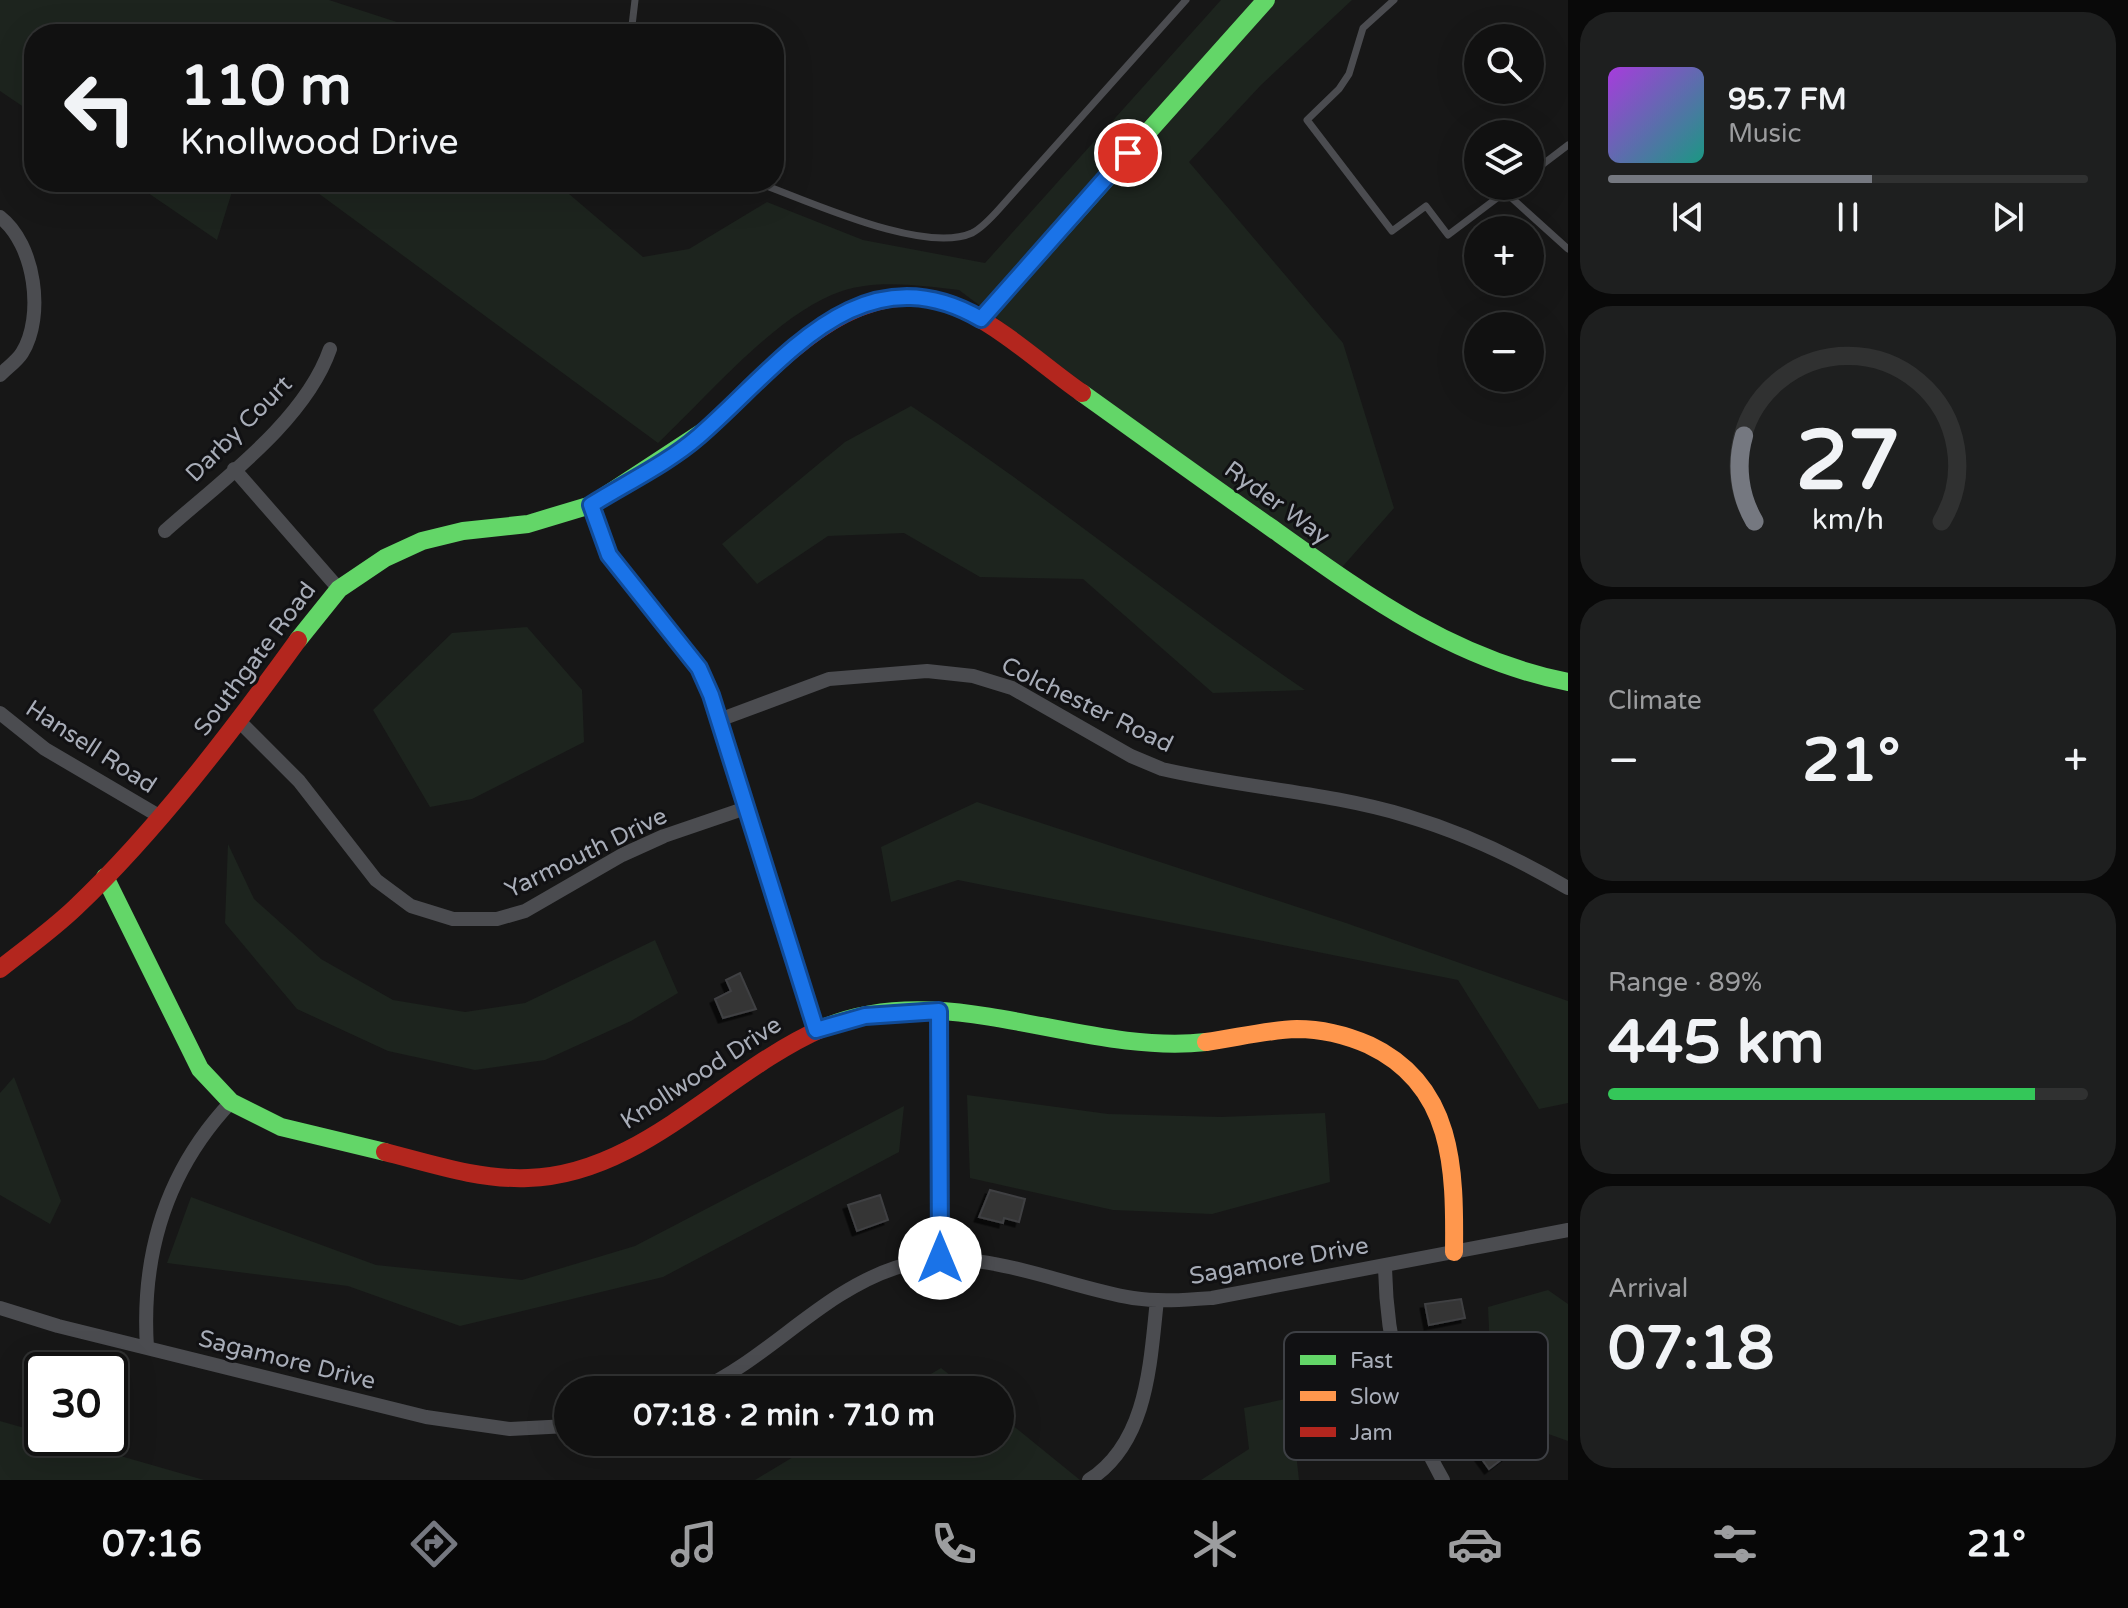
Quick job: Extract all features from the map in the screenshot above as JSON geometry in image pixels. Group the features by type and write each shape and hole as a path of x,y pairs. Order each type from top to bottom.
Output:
{"street":[{"path":"981,319 1266,0"},
{"path":"0,217 22,248 32,278 34,302 22,352 0,375"},
{"name":"Southgate Road","path":"0,969 74,909 105,877 239,721 315,616 339,589 385,558 422,541 463,531 528,524 591,505 696,439 816,329 843,312 884,298 913,297 941,301 981,319"},
{"name":"Ryder Way","path":"981,319 1380,606 1464,649 1568,682"},
{"name":"Darby Court","path":"165,531 300,404 322,373 330,349"},
{"path":"234,469 339,589"},
{"path":"591,505 609,555 699,668 719,720 816,1030"},
{"name":"Colchester Road","path":"719,720 829,679 927,671 973,676 1012,688 1131,756 1162,769 1406,815 1467,836 1527,864 1568,888"},
{"name":"Hansell Road","path":"0,713 45,749 159,816"},
{"name":"Yarmouth Drive","path":"239,721 299,781 376,880 411,906 453,919 482,921 525,911 636,849 746,808"},
{"name":"Knollwood Drive","path":"105,877 193,1056 209,1081 231,1102 281,1127 480,1175 546,1177 589,1168 630,1149 747,1066 816,1030 865,1016 939,1011 1093,1037 1166,1043 1297,1029 1330,1032 1362,1042 1404,1069 1436,1107 1452,1178 1454,1252"},
{"path":"939,1011 940,1258"},
{"path":"147,1348 146,1285 159,1224 183,1166 231,1102"},
{"name":"Sagamore Drive","path":"724,1376 757,1357 860,1283 898,1267 940,1258 980,1262 1157,1300 1212,1298 1568,1230"},
{"path":"1385,1265 1389,1332"},
{"path":"1089,1480 1120,1452 1139,1414 1157,1300"},
{"name":"Sagamore Drive","path":"0,1308 147,1348 468,1425 510,1429 554,1427"},
{"path":"1433,1460 1443,1480"}],"lane":[{"path":"632,24 635,0"},
{"path":"784,192 905,235 933,238 973,233 1000,208 1186,0"},
{"path":"1394,0 1363,28 1349,74 1339,89 1307,120 1392,231 1426,206 1448,235 1494,200"},
{"path":"1544,163 1568,145"},
{"path":"1514,200 1568,249"}],"shaded area":[{"path":"0,0 329,0 403,24 24,24 24,107 0,91"},
{"path":"1221,0 1352,0 1261,85 1189,162 1343,343 1394,508 1337,573 959,290 900,284 871,285 842,291 793,317 745,357 658,443 317,192 567,192 643,257 689,249 767,202 863,240 985,263"},
{"path":"147,192 232,192 217,240"},
{"path":"911,406 1011,475 1305,690 1213,693 1083,579 980,577 904,533 828,536 757,584 722,544 845,442"},
{"path":"527,627 582,690 584,742 472,799 430,807 373,710 452,633"},
{"path":"977,802 1346,923 1568,1001 1568,1103 1539,1109 1458,980 958,880 891,902 881,847"},
{"path":"228,844 254,899 321,959 393,1000 465,1012 525,1003 655,940 678,993 631,1021 545,1060 475,1070 388,1051 297,1009 225,923"},
{"path":"14,1077 61,1201 50,1224 0,1195 0,1093"},
{"path":"967,1095 1108,1114 1221,1117 1325,1113 1330,1182 1212,1214 1113,1210 970,1178"},
{"path":"904,1106 899,1152 663,1277 460,1326 348,1286 167,1263 191,1197 376,1265 522,1280 635,1246"},
{"path":"1548,1290 1568,1304 1568,1441 1548,1434 1548,1332 1489,1332 1488,1307"},
{"path":"941,1368 951,1376 928,1376"},
{"path":"1284,1399 1284,1460 1297,1460 1299,1480 1201,1480 1249,1449 1244,1408"},
{"path":"0,1421 24,1428 24,1456 121,1456 204,1480 0,1480"},
{"path":"1014,1426 1080,1480 755,1480 795,1456 1014,1456"}],"building":[{"path":"740,973 756,1009 723,1018 715,999 731,991 726,980"},
{"path":"990,1190 1025,1199 1019,1222 1004,1218 1003,1223 979,1217"},
{"path":"880,1195 888,1220 857,1231 848,1205"},
{"path":"1461,1299 1465,1318 1429,1325 1425,1304"},
{"path":"1482,1460 1501,1460 1489,1469"}],"traffic: fast":[{"path":"981,319 1266,0"},
{"path":"1082,393 1340,576 1411,621 1486,658 1568,682"},
{"path":"298,640 339,589 385,558 422,541 463,531 528,524 591,505 707,429"},
{"path":"105,877 200,1069 231,1102 281,1127 385,1152"},
{"path":"823,1028 869,1014 917,1010 965,1013 1110,1038 1158,1043 1206,1042"}],"traffic: slow":[{"path":"1206,1042 1274,1031 1316,1030 1360,1041 1397,1062 1418,1083 1434,1106 1444,1132 1453,1190 1454,1252"}],"traffic: jam":[{"path":"707,429 792,350 824,327 856,309 891,299 928,299 967,312 1011,339 1082,393"},
{"path":"0,969 67,915 135,846 220,744 298,640"},
{"path":"385,1152 456,1170 510,1178 569,1172 608,1159 645,1141 751,1069 823,1028"}],"route":[{"path":"940,1258 939,1011 865,1016 816,1030 711,695 699,668 609,555 591,505 696,439 816,329 843,312 870,301 913,297 941,301 981,319 1128,153"}]}
